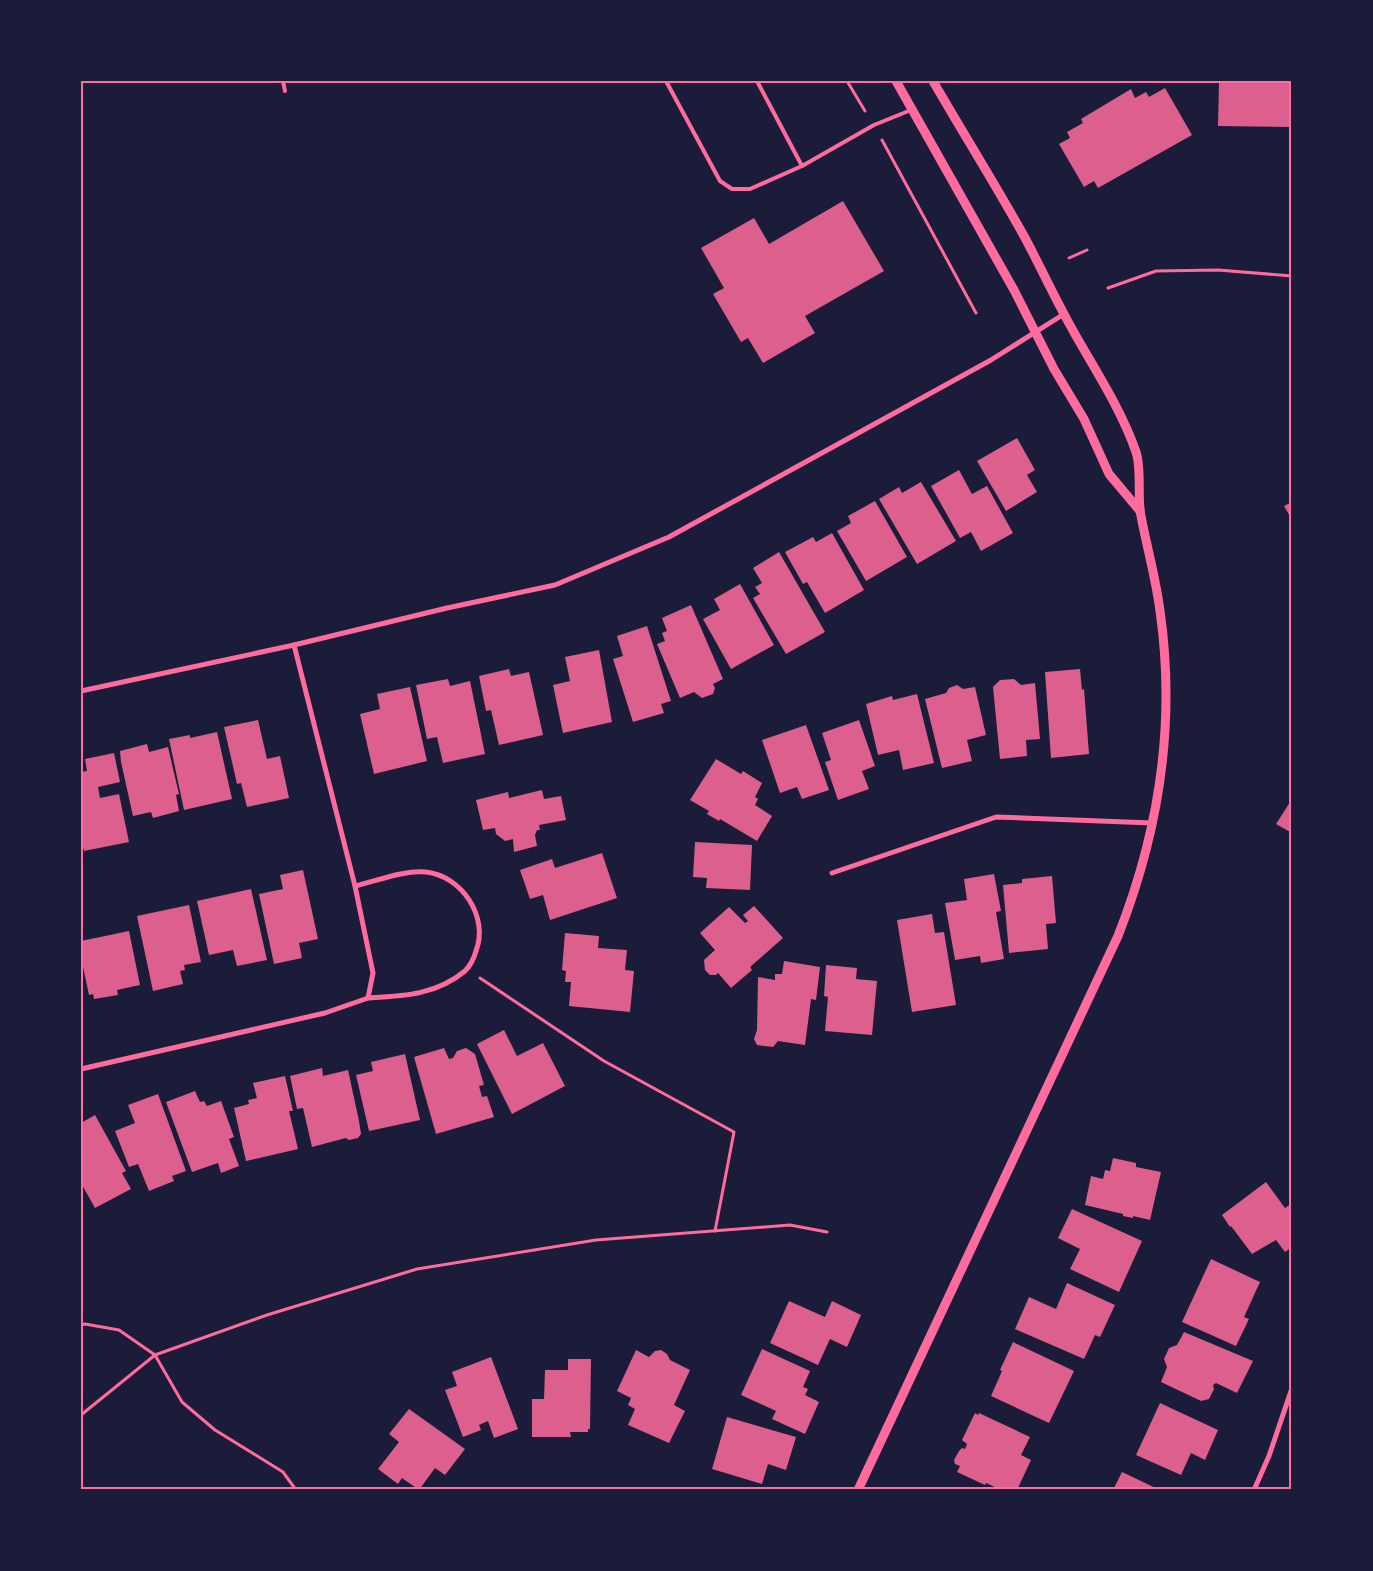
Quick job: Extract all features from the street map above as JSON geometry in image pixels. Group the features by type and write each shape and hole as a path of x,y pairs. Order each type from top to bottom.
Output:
{"street":[{"path":"896,81 1014,290 1054,369 1084,419 1109,474 1140,511"},
{"path":"858,1490 1118,936 1141,873 1154,823 1165,740 1166,680 1160,611 1140,511 1137,455 1116,404 1064,314 1023,235 933,81"},
{"path":"81,691 294,645 438,610 555,585 669,537 991,360 1064,314"},
{"path":"294,645 355,886 373,973 368,998"},
{"path":"832,873 996,817 1154,823"},
{"path":"81,1069 325,1013 368,998 411,996 444,986 467,969 478,946 480,933 474,906 466,894 455,884 442,876 427,872 413,872 355,886"},
{"path":"1254,1490 1269,1456 1292,1388"}],"lane":[{"path":"283,81 285,91"},
{"path":"666,81 720,181 732,189 750,189 802,166 874,126 912,109"},
{"path":"756,81 802,166"}],"path":[{"path":"847,81 874,126 976,313"},
{"path":"1069,258 1087,250"},
{"path":"1108,288 1156,271 1218,270 1292,276"},
{"path":"467,969 604,1061 734,1132 715,1232"},
{"path":"81,1415 154,1355 267,1315 417,1269 596,1240 790,1225 827,1232"},
{"path":"81,1325 85,1324 118,1330 154,1355 182,1402 216,1430 283,1472 296,1490"}],"building":[{"path":"1219,81 1292,81 1292,127 1218,126"},
{"path":"1165,88 1192,135 1098,188 1094,181 1084,187 1059,144 1070,138 1067,132 1083,123 1081,119 1131,89 1135,98 1146,92 1149,97"},
{"path":"843,201 884,271 805,316 815,333 763,363 748,338 741,342 713,294 724,288 701,248 754,218 769,244"},
{"path":"1017,438 1035,470 1027,475 1037,492 1006,511 977,461"},
{"path":"959,470 972,494 987,486 1013,533 981,551 971,532 960,538 931,486"},
{"path":"921,482 956,541 917,564 879,499 899,487 902,493"},
{"path":"875,501 907,557 866,581 837,531 851,523 848,516"},
{"path":"1292,502 1292,520 1284,506"},
{"path":"832,533 864,590 825,613 807,582 803,584 785,552 813,537 816,542"},
{"path":"779,552 825,632 786,654 753,598 760,594 755,587 762,583 753,568"},
{"path":"740,584 774,645 731,669 703,619 720,610 714,599"},
{"path":"691,605 723,679 713,684 715,688 713,694 702,698 694,692 680,698 657,644 665,641 662,633 667,631 662,618"},
{"path":"647,626 671,701 661,704 664,713 633,722 613,659 623,656 617,636"},
{"path":"599,650 612,722 563,733 553,685 570,681 565,657"},
{"path":"509,669 511,676 529,672 543,735 499,745 491,710 486,711 479,676"},
{"path":"1080,669 1082,690 1084,689 1089,754 1051,758 1045,672"},
{"path":"448,679 450,686 470,681 485,754 443,763 437,737 427,739 416,685"},
{"path":"1014,679 1021,685 1035,683 1040,739 1026,740 1027,756 1000,759 993,687 1000,680"},
{"path":"957,685 963,689 975,687 986,735 967,740 972,761 942,768 925,699 946,693 949,688"},
{"path":"410,687 427,761 374,774 360,714 380,709 377,694"},
{"path":"917,694 934,763 903,770 899,750 878,755 866,704 892,696 893,700"},
{"path":"258,720 267,759 280,756 289,798 247,807 241,783 237,784 224,727"},
{"path":"859,720 875,766 862,771 869,789 838,800 825,762 831,760 822,733"},
{"path":"806,725 829,790 802,799 797,787 780,793 762,740"},
{"path":"217,732 232,799 184,810 169,739 190,735 190,738"},
{"path":"147,744 149,752 168,747 179,794 176,795 179,811 153,818 151,812 133,816 120,751"},
{"path":"114,753 120,782 98,787 100,798 119,794 129,842 84,851 81,840 81,772 87,771 85,759"},
{"path":"716,759 741,774 743,771 762,783 755,797 758,799 755,805 772,816 757,841 720,819 719,821 707,814 709,811 690,800"},
{"path":"542,790 544,799 561,796 566,820 539,825 540,830 537,830 535,835 537,846 514,852 513,839 505,841 496,834 495,828 483,830 476,800 508,792 509,798"},
{"path":"1292,799 1292,833 1276,824"},
{"path":"695,842 752,845 750,890 706,888 707,878 693,877"},
{"path":"602,853 617,898 550,920 543,895 530,899 520,870 552,859 555,868"},
{"path":"303,870 318,939 299,943 302,958 274,964 259,894 283,889 280,875"},
{"path":"994,874 1001,911 996,912 1004,959 981,963 980,956 955,960 945,903 967,900 964,879"},
{"path":"1052,876 1056,923 1046,924 1048,949 1009,953 1003,885 1022,883 1022,879"},
{"path":"251,889 267,960 237,966 233,950 209,955 197,901"},
{"path":"189,905 201,962 184,965 185,970 180,971 183,984 153,991 137,916"},
{"path":"754,906 783,938 750,967 752,970 731,988 718,973 710,975 705,970 704,960 715,950 700,933 729,907 745,923 748,921 743,915"},
{"path":"932,914 935,933 944,932 956,1005 912,1012 897,920"},
{"path":"129,931 140,985 117,990 118,995 94,999 93,994 89,995 81,957 81,941"},
{"path":"565,933 599,936 598,948 627,950 625,970 634,971 630,1012 569,1006 571,982 565,982 566,971 562,970"},
{"path":"784,961 820,967 816,1000 811,999 805,1045 778,1041 773,1047 757,1045 754,1039 757,1030 758,977 775,980 775,974 782,974"},
{"path":"826,965 857,968 856,979 877,981 872,1035 825,1031 828,997 824,996"},
{"path":"504,1030 517,1056 543,1043 565,1086 512,1114 477,1044"},
{"path":"444,1048 449,1059 453,1058 457,1051 466,1048 475,1054 484,1085 479,1086 482,1097 487,1096 494,1117 436,1134 414,1057"},
{"path":"405,1054 420,1120 369,1131 356,1075 373,1071 371,1062"},
{"path":"322,1068 323,1076 348,1070 361,1134 358,1138 349,1140 346,1138 312,1147 303,1108 297,1109 290,1076"},
{"path":"285,1076 293,1111 289,1111 298,1149 246,1161 234,1108 249,1104 248,1100 257,1098 253,1083"},
{"path":"195,1091 200,1102 204,1101 207,1106 221,1101 234,1137 229,1139 239,1166 221,1173 218,1163 192,1172 166,1102"},
{"path":"158,1094 186,1171 172,1176 174,1181 149,1191 138,1164 129,1167 115,1131 135,1123 128,1105"},
{"path":"95,1115 126,1171 122,1173 131,1189 95,1208 81,1183 81,1123"},
{"path":"1113,1158 1136,1163 1136,1167 1161,1172 1150,1220 1123,1216 1123,1214 1085,1205 1091,1176 1103,1179 1105,1170 1110,1171"},
{"path":"1266,1182 1285,1208 1291,1204 1292,1206 1292,1247 1285,1252 1276,1240 1252,1254 1222,1215"},
{"path":"1072,1209 1142,1241 1119,1292 1070,1269 1080,1249 1058,1238"},
{"path":"1211,1259 1260,1282 1244,1317 1249,1319 1236,1346 1182,1322"},
{"path":"1067,1283 1115,1305 1100,1337 1095,1335 1084,1359 1015,1329 1029,1297 1056,1309"},
{"path":"789,1301 825,1317 832,1301 861,1315 847,1347 830,1339 818,1365 770,1343"},
{"path":"1184,1332 1253,1361 1237,1393 1216,1383 1213,1385 1214,1389 1209,1399 1201,1401 1161,1382 1167,1367 1164,1359 1169,1348 1177,1345"},
{"path":"1013,1342 1074,1371 1049,1423 991,1396"},
{"path":"762,1349 810,1371 803,1387 808,1389 805,1395 819,1402 805,1434 772,1419 776,1411 741,1395"},
{"path":"636,1350 649,1357 655,1351 661,1350 667,1354 670,1360 690,1370 674,1405 685,1411 669,1443 628,1425 635,1409 628,1405 631,1398 617,1391"},
{"path":"491,1357 518,1429 494,1438 488,1421 479,1425 481,1430 463,1437 445,1390 457,1386 452,1372"},
{"path":"568,1359 591,1359 590,1429 588,1429 588,1432 570,1432 571,1437 532,1437 532,1399 544,1399 545,1370 568,1370"},
{"path":"1160,1403 1218,1430 1205,1460 1191,1453 1181,1475 1136,1455"},
{"path":"409,1409 465,1449 445,1475 435,1468 419,1490 402,1478 398,1484 378,1469 399,1442 389,1434"},
{"path":"975,1413 978,1415 979,1413 1030,1437 1021,1455 1031,1460 1017,1490 1001,1490 957,1472 960,1466 955,1464 954,1460 962,1448 965,1449 967,1444 962,1440"},
{"path":"727,1417 796,1437 786,1470 768,1464 762,1484 712,1469"},
{"path":"1122,1472 1160,1490 1113,1490"}]}
